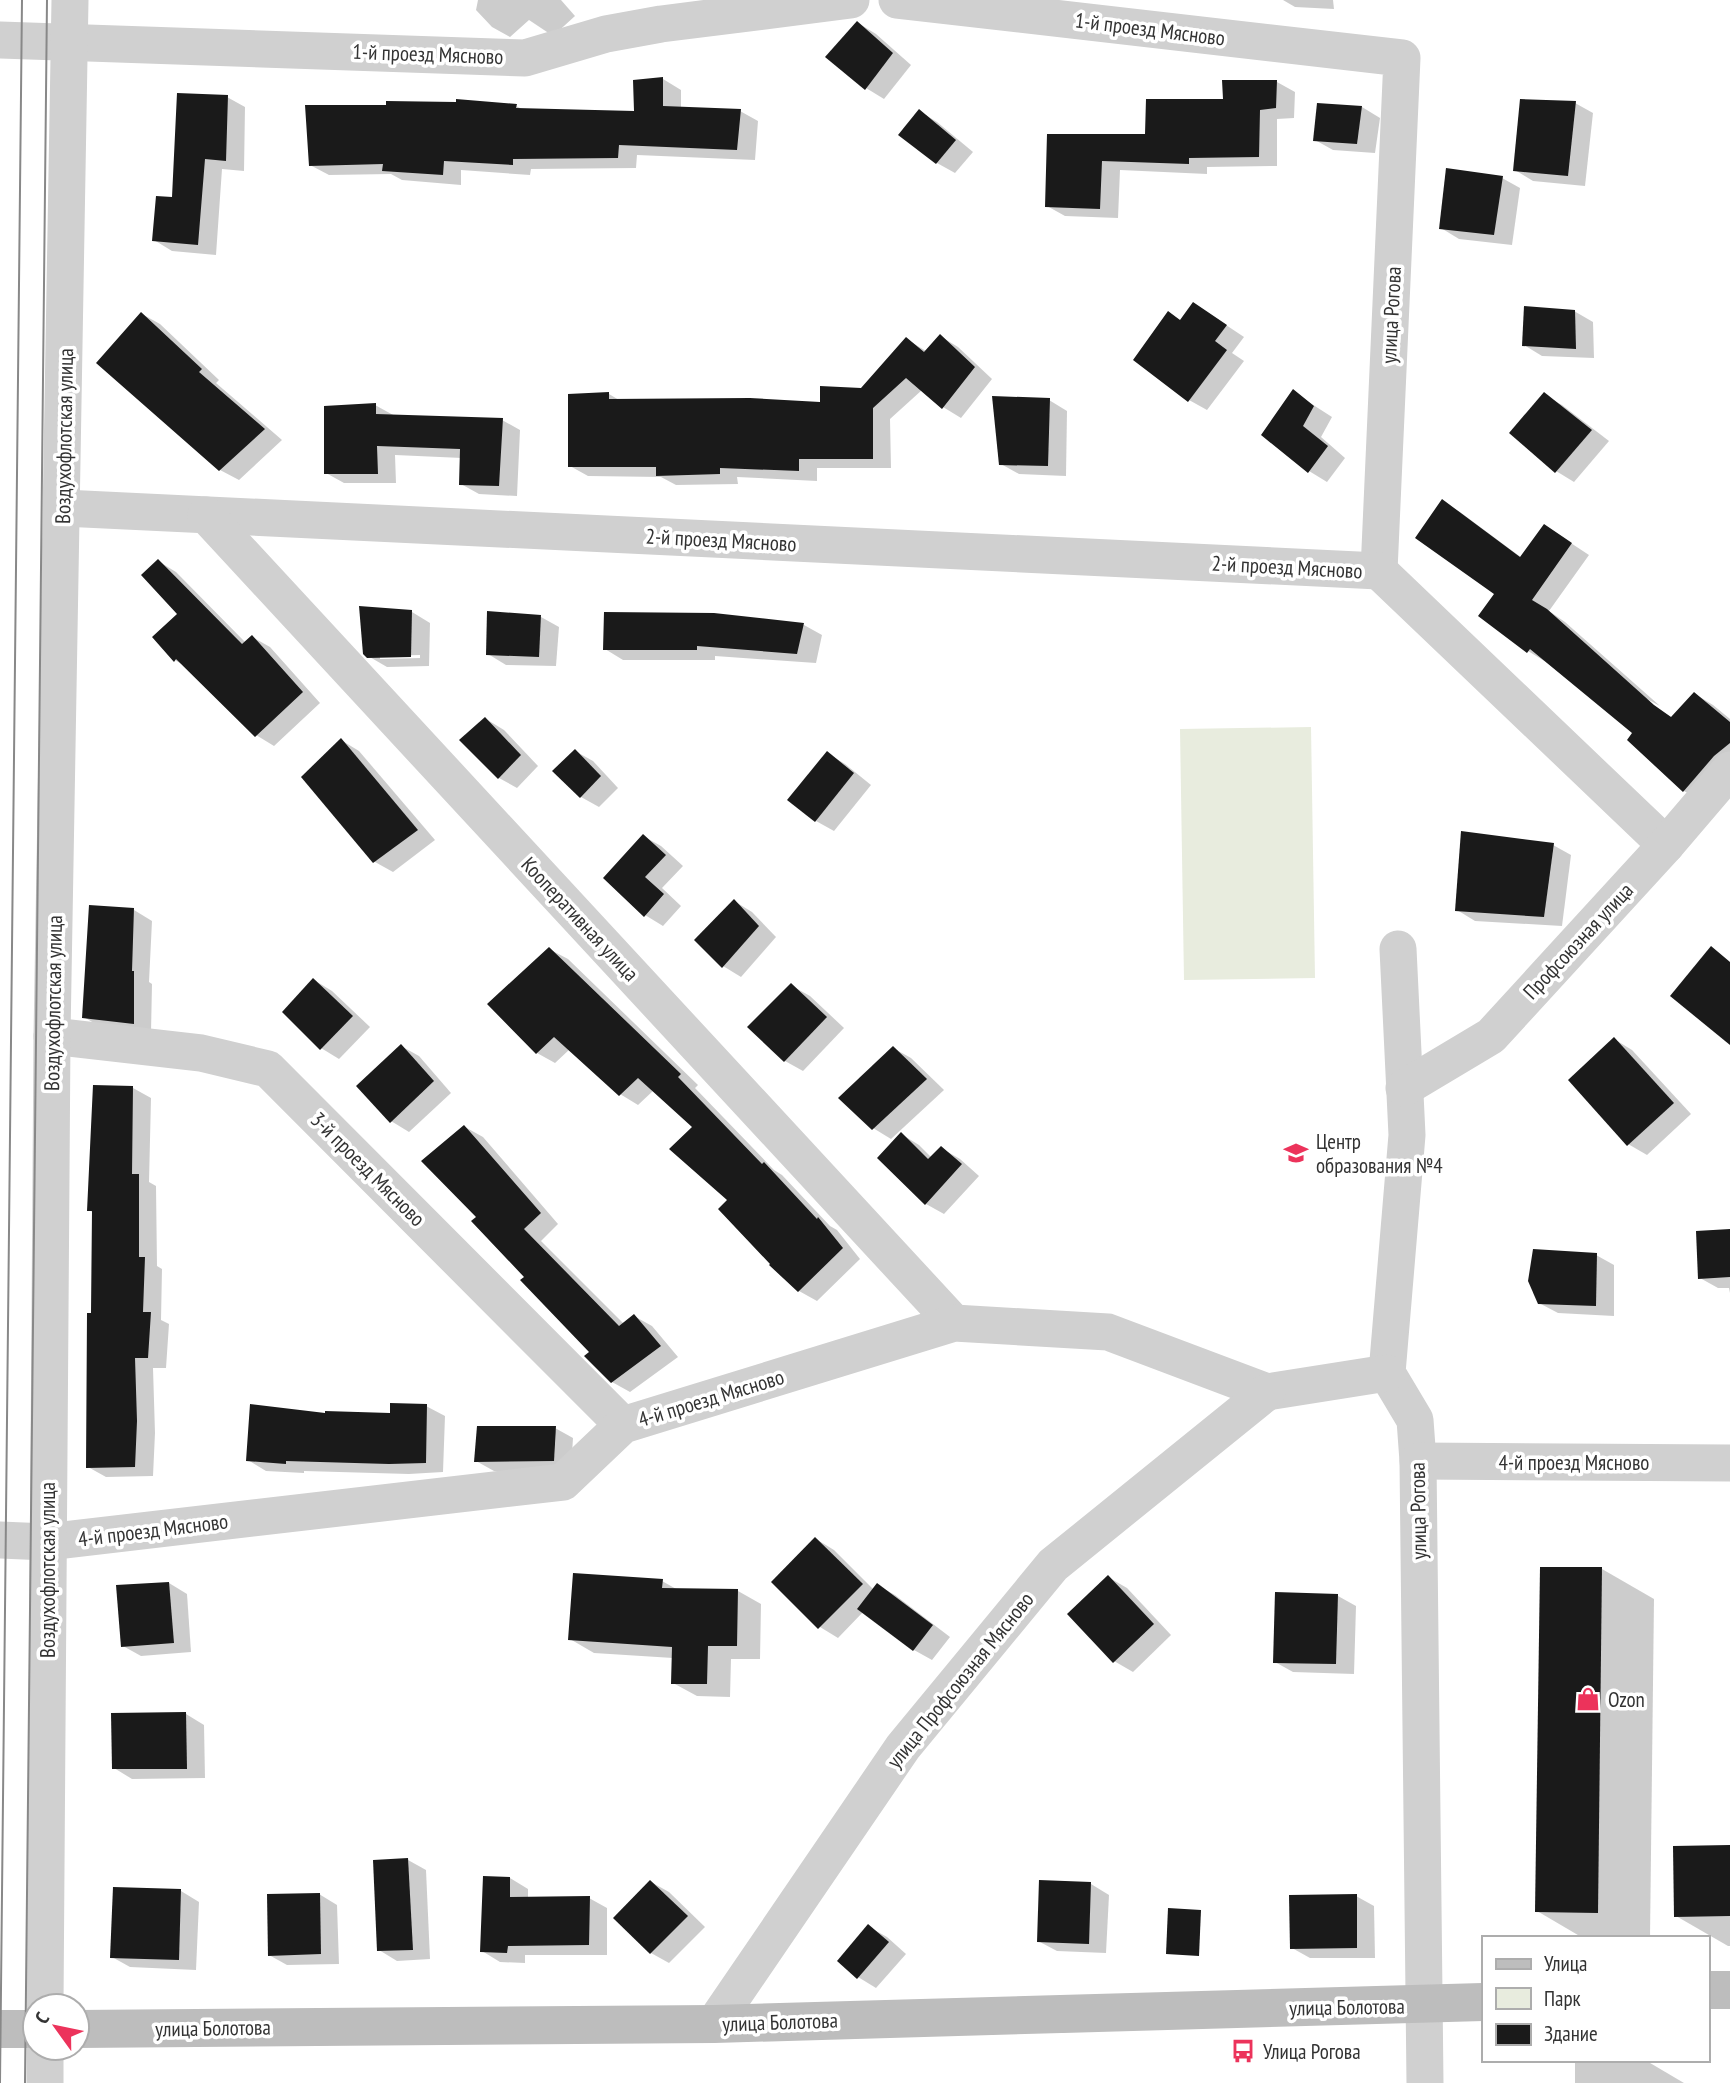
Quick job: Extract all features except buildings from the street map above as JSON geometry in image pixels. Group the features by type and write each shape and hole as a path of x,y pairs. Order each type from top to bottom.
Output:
{"street":[{"name":"Воздухофлотская улица","path":"45,1992 52,1036 70,0"},
{"name":"1-й проезд Мясново","path":"0,40 525,58 606,34 661,24 851,0"},
{"name":"1-й проезд Мясново","path":"897,0 1035,8 1402,58"},
{"name":"улица Рогова","path":"1379,572 1402,58"},
{"name":"2-й проезд Мясново","path":"63,508 1379,572"},
{"name":"Кооперативная улица","path":"206,514 954,1323"},
{"path":"1379,572 1666,845"},
{"name":"Профсоюзная улица","path":"1404,1088 1491,1036 1666,845 1730,770"},
{"path":"1387,1373 1407,1135 1398,949"},
{"name":"3-й проезд Мясново","path":"52,1036 201,1053 268,1069 623,1425"},
{"name":"4-й проезд Мясново","path":"0,1540 47,1542 563,1482 623,1425 954,1323 1108,1332 1266,1392 1387,1373"},
{"name":"улица Рогова","path":"1387,1373 1415,1420 1418,1461 1425,2083"},
{"name":"улица Профсоюзная Мясново","path":"714,2024 903,1747 1053,1565 1266,1392"},
{"name":"4-й проезд Мясново","path":"1418,1461 1730,1463"},
{"path":"1709,1990 1730,1990"},
{"name":"улица Болотова","path":"91,2029 714,2024 1482,2002"},
{"path":"0,2029 21,2029"},
{"path":"45,2062 45,2083"}],"green space":[{"path":"1311,727 1315,978 1184,980 1180,729"}],"tram line":[{"path":"0,2083 22,0"},
{"path":"25,2083 47,0"}],"place":[{"name":"Центр образования №4","path":"1296,1153"},
{"name":"Ozon","path":"1588,1699"},
{"name":"Улица Рогова","path":"1243,2051"}]}
